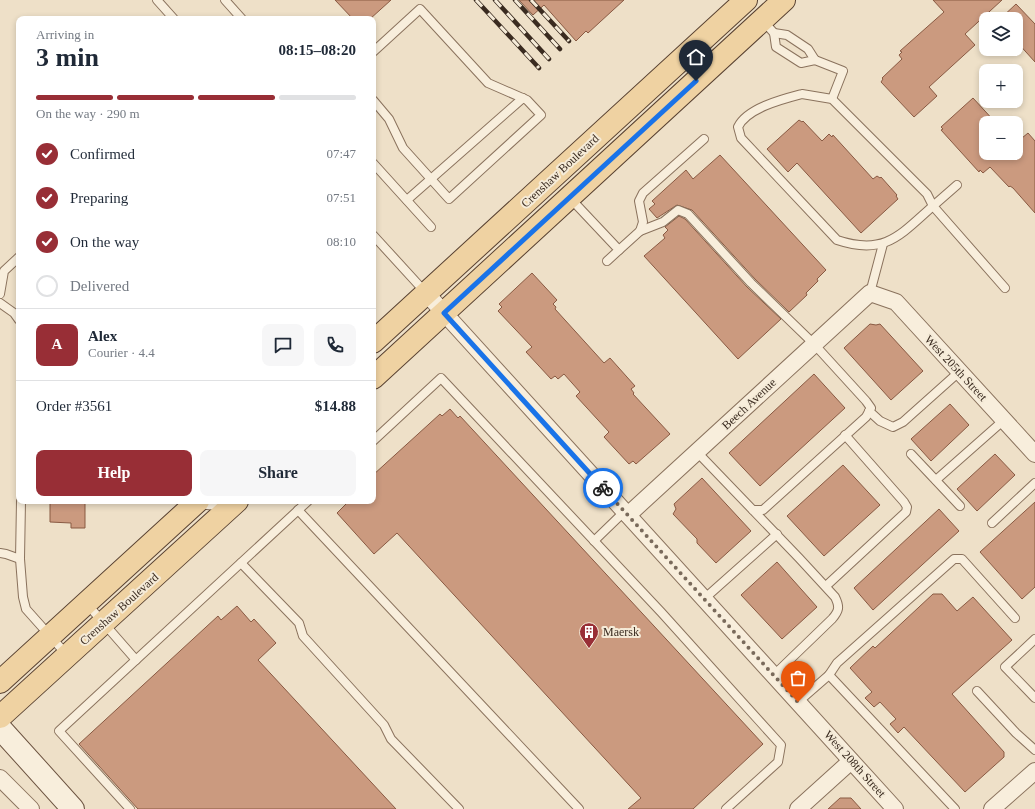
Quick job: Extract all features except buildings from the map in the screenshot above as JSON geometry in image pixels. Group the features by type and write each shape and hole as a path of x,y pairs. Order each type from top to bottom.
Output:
{"main road":[{"name":"Crenshaw Boulevard","path":"376,339 746,0"},
{"path":"376,375 569,198 768,26 784,0"},
{"path":"0,682 194,504"},
{"name":"Crenshaw Boulevard","path":"0,717 68,656 231,504"}],"street":[{"name":"West 208th Street","path":"426,293 895,809"},
{"name":"Beech Avenue","path":"626,513 697,452 870,293"},
{"name":"West 205th Street","path":"870,293 896,302 1035,454"},
{"path":"0,728 74,809"},
{"path":"798,809 851,761"},
{"path":"992,809 1035,771"},
{"path":"0,778 31,809"}],"lane":[{"path":"157,0 171,16"},
{"path":"225,0 239,16"},
{"path":"376,49 420,9 488,83 527,100 541,115 449,199 403,148 389,119 376,104"},
{"path":"768,26 776,47 801,63 815,60 843,71 832,99"},
{"path":"768,26 787,35 808,49 815,60"},
{"path":"957,185 933,206 899,236 883,244 865,246 852,245 837,240 741,138 738,127 741,120 757,110 782,99 802,94 832,99 927,194 933,206 1005,288"},
{"path":"407,200 523,98"},
{"path":"640,231 643,222 638,201 643,193 704,139"},
{"path":"376,166 431,227"},
{"path":"569,198 619,250"},
{"path":"607,261 640,231 663,222 678,210 688,214 751,283 814,344 871,408 866,417 763,510 753,510"},
{"path":"376,238 426,293"},
{"path":"870,293 883,244"},
{"path":"0,294 4,271 16,260"},
{"path":"0,303 16,316"},
{"path":"869,411 880,420 893,427 903,422 959,372"},
{"path":"376,438 441,378 661,612 781,745 778,762 726,809"},
{"path":"936,480 1004,420"},
{"path":"826,586 906,512 907,508 904,502 845,436"},
{"path":"697,452 826,586 835,597 839,605 839,612 774,675"},
{"path":"911,454 960,506"},
{"path":"992,523 1035,484"},
{"path":"21,504 20,559 23,597 26,609 68,656"},
{"path":"130,809 59,731 305,504"},
{"path":"298,510 580,809"},
{"path":"594,541 626,513"},
{"path":"704,599 776,534"},
{"path":"0,553 20,559"},
{"path":"798,702 829,674 837,663 954,559 962,559 1015,618"},
{"path":"241,563 299,623 303,636 384,725 391,739 459,809"},
{"path":"86,603 136,660"},
{"path":"1035,639 1005,667 1035,698"},
{"path":"829,674 955,809"},
{"path":"977,691 1016,733 1035,750"}],"railway":[{"path":"476,0 539,68"},
{"path":"495,0 549,59"},
{"path":"515,0 560,49"},
{"path":"531,0 569,41"}],"way so far":[{"path":"603,488 798,702"}],"place":[{"name":"Maersk","path":"589,649"}],"route":[{"path":"603,488 444,313 696,81"}]}
